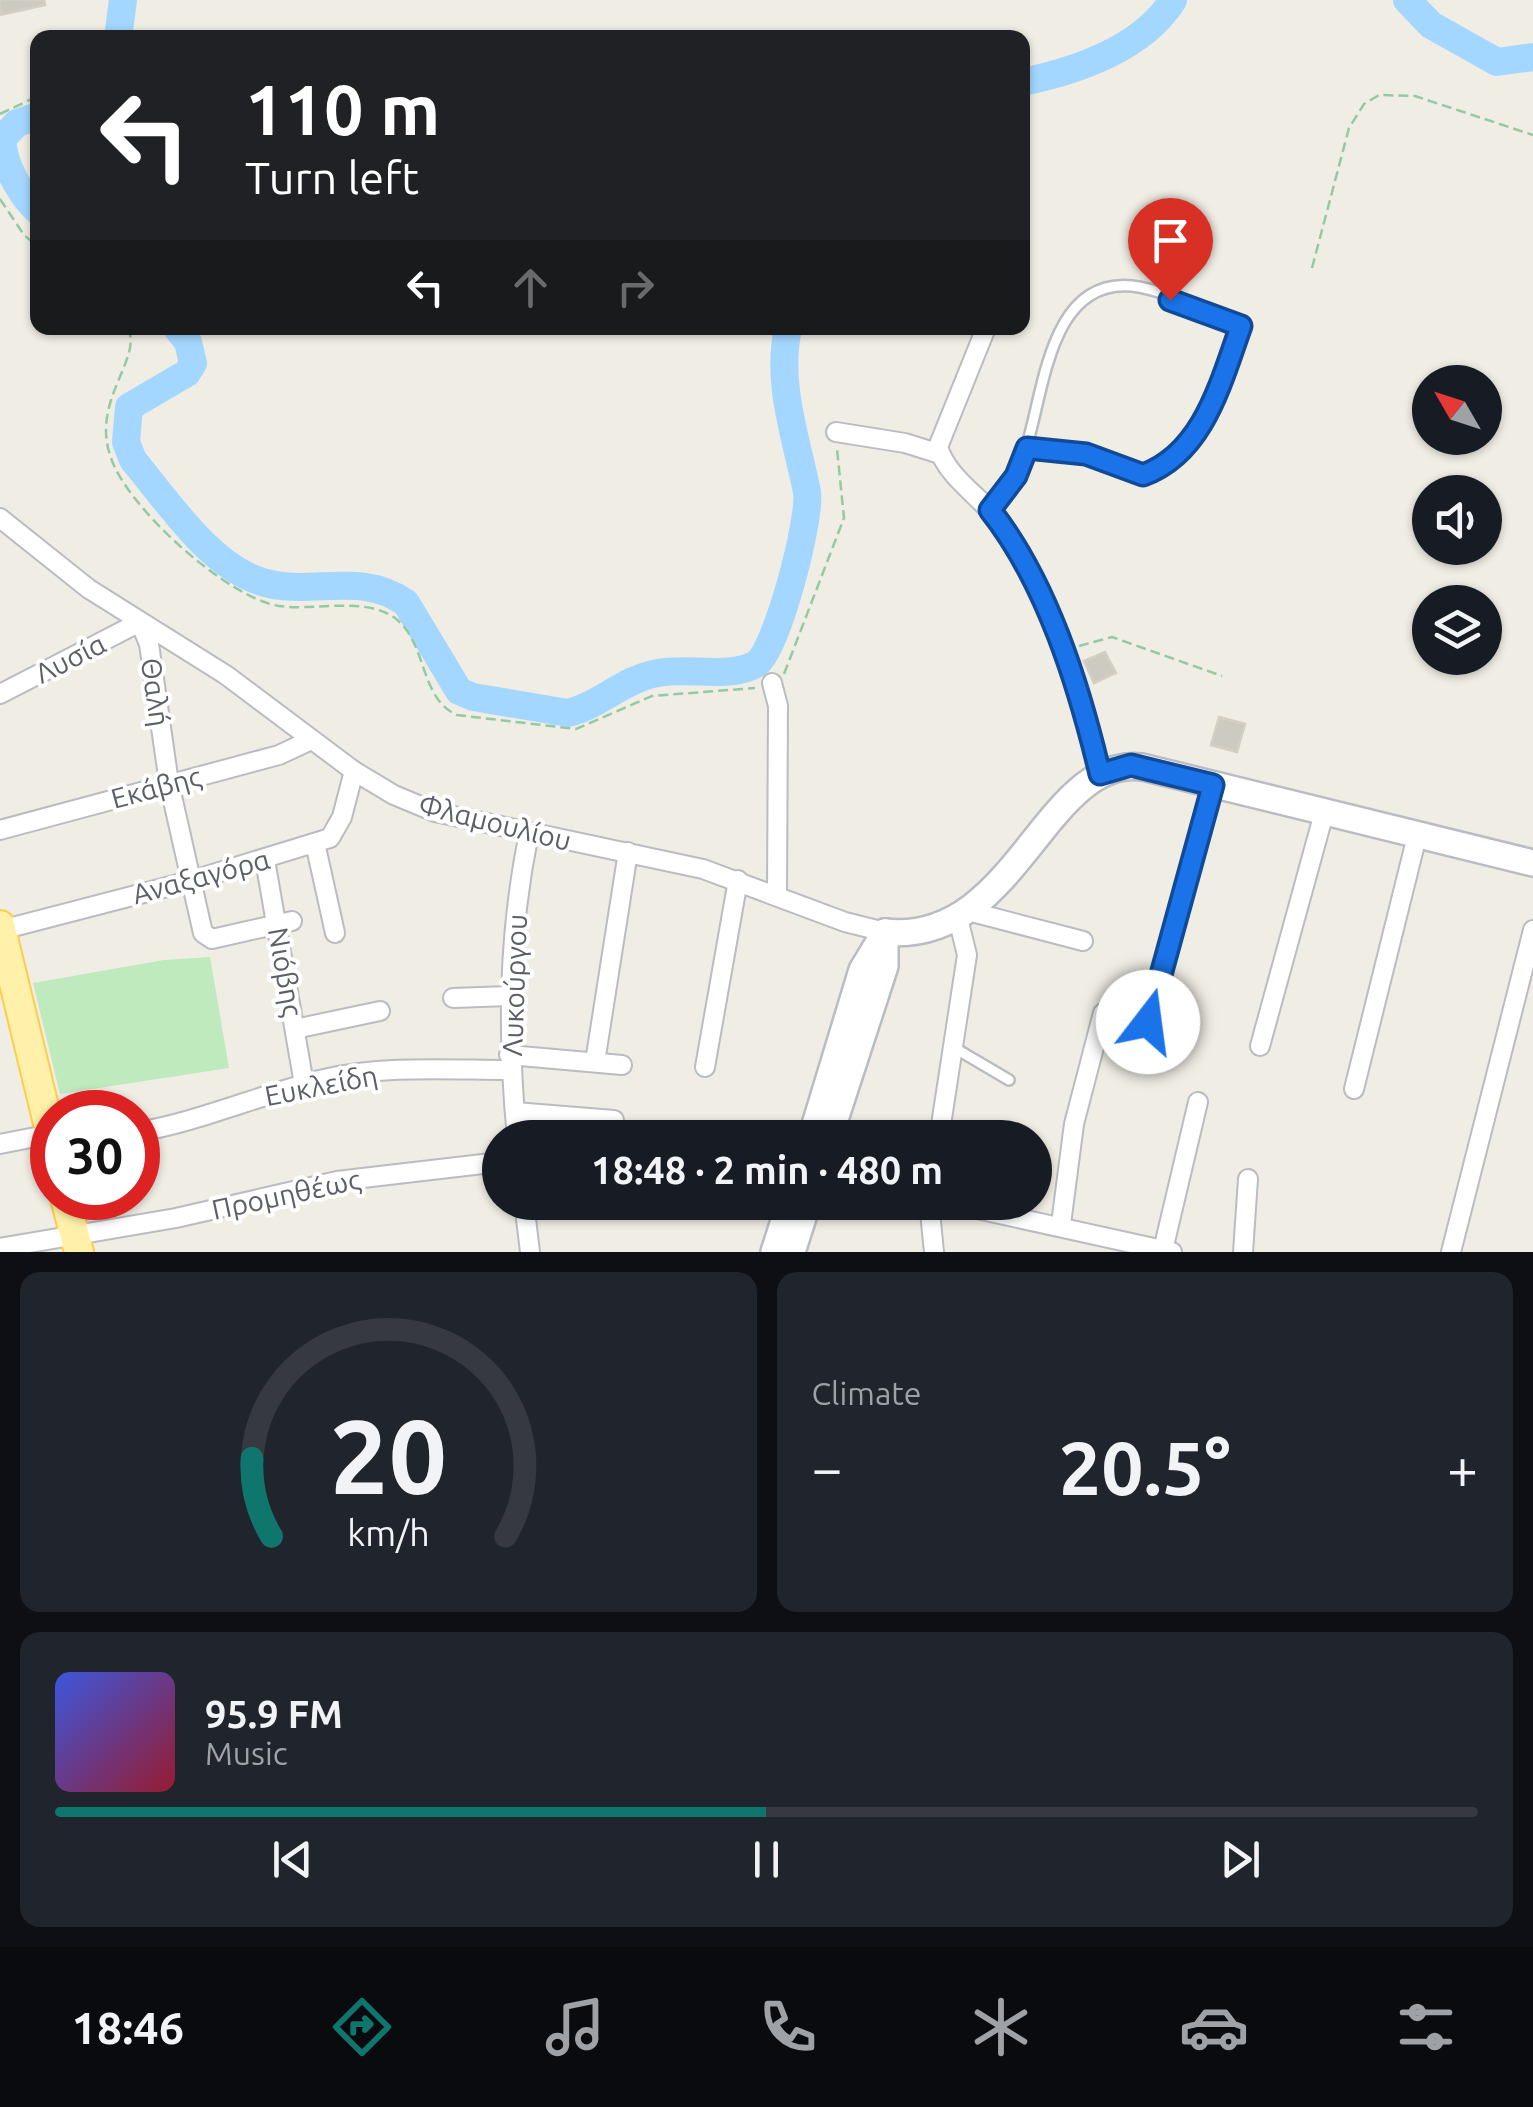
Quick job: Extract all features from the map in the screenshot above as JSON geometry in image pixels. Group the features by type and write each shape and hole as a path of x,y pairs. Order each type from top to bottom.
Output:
{"main road":[{"path":"886,932 922,932 963,914 1076,792 1100,774 1131,765 1533,863"},
{"path":"816,1120 862,970 886,932"},
{"path":"835,1120 885,966 886,932"},
{"path":"2,939 40,1090"},
{"path":"69,1220 74,1246"},
{"path":"774,1252 784,1220"},
{"path":"792,1252 802,1220"}],"street":[{"path":"940,454 938,439 983,335"},
{"path":"836,432 906,442 940,454 990,510 1022,559 1063,652 1086,710 1100,774"},
{"name":"Φλαμουλίου","path":"0,518 89,588 226,676 354,771 394,795 435,812 628,852 738,880 845,922 886,932"},
{"name":"Λυσία","path":"0,694 140,622"},
{"name":"Θαλή","path":"140,622 149,644 169,783 206,937 285,922"},
{"path":"772,683 778,706 777,893"},
{"name":"Εκάβης","path":"0,830 280,755 311,740"},
{"path":"334,933 315,844 337,830 354,771"},
{"path":"1061,1224 1074,1124 1103,1012 1148,1022 1213,785"},
{"path":"1260,1046 1324,813"},
{"name":"Λυκούργου","path":"516,1120 509,996 520,874 530,833"},
{"path":"1354,1089 1417,836"},
{"name":"Αναξαγόρα","path":"2,939 315,844"},
{"path":"595,1062 628,852"},
{"name":"Νιόβης","path":"264,860 285,922 304,1084"},
{"path":"705,1067 738,880"},
{"path":"943,1120 966,955 963,914 1083,941"},
{"path":"1451,1252 1533,930"},
{"path":"454,998 509,996"},
{"path":"296,1029 380,1011"},
{"name":"Ευκλείδη","path":"160,1128 304,1084 378,1072 510,1062 622,1065"},
{"path":"1040,1220 1168,1251 1198,1102"},
{"path":"515,1112 614,1120"},
{"path":"0,1144 30,1140"},
{"name":"Προμηθέως","path":"0,1248 74,1246 336,1181 482,1164"},
{"path":"1243,1252 1248,1180"},
{"path":"526,1220 530,1252"},
{"path":"931,1220 934,1252"}],"lane":[{"path":"990,510 1016,476 1027,448 1044,374 1060,332 1077,305 1105,286 1135,286 1241,326 1211,409 1180,453 1164,468 1143,475 1086,454 1027,448"},
{"path":"953,1047 1009,1080"}],"path":[{"path":"1312,268 1349,128 1364,104 1379,95 1414,96 1533,136"},
{"path":"0,114 30,100"},
{"path":"0,200 30,240"},
{"path":"130,335 132,345 110,393 105,419 107,446 122,482 196,560 234,590 281,606 368,609 398,620 409,634 440,706 448,711 576,729 652,696 748,690 772,683 790,666 844,518 836,432"},
{"path":"1063,652 1112,637 1222,676"}],"green space":[{"path":"210,957 229,1068 86,1090 59,1090 33,983 164,960"}],"building":[{"path":"0,0 44,0 45,5 0,15"},
{"path":"1105,652 1116,673 1094,683 1084,661"},
{"path":"1219,717 1245,724 1237,752 1211,745"}],"waterway":[{"path":"119,30 123,0"},
{"path":"1030,80 1086,64 1127,44 1160,17 1173,0"},
{"path":"1407,0 1431,25 1497,62 1533,57"},
{"path":"30,119 17,123 2,139 14,178 30,202"},
{"path":"182,335 193,363 187,373 129,407 126,442 133,460 207,547 224,562 262,582 299,587 353,586 389,593 406,603 459,691 473,697 568,713 645,676 734,671 756,664 764,654 791,583 807,507 786,390 787,335"}],"route":[{"path":"1148,1022 1213,785 1142,766 1115,767 1100,774 1076,679 1022,559 990,510 1016,476 1027,448 1086,454 1143,475 1164,468 1180,453 1211,409 1241,326 1170,300"}]}
